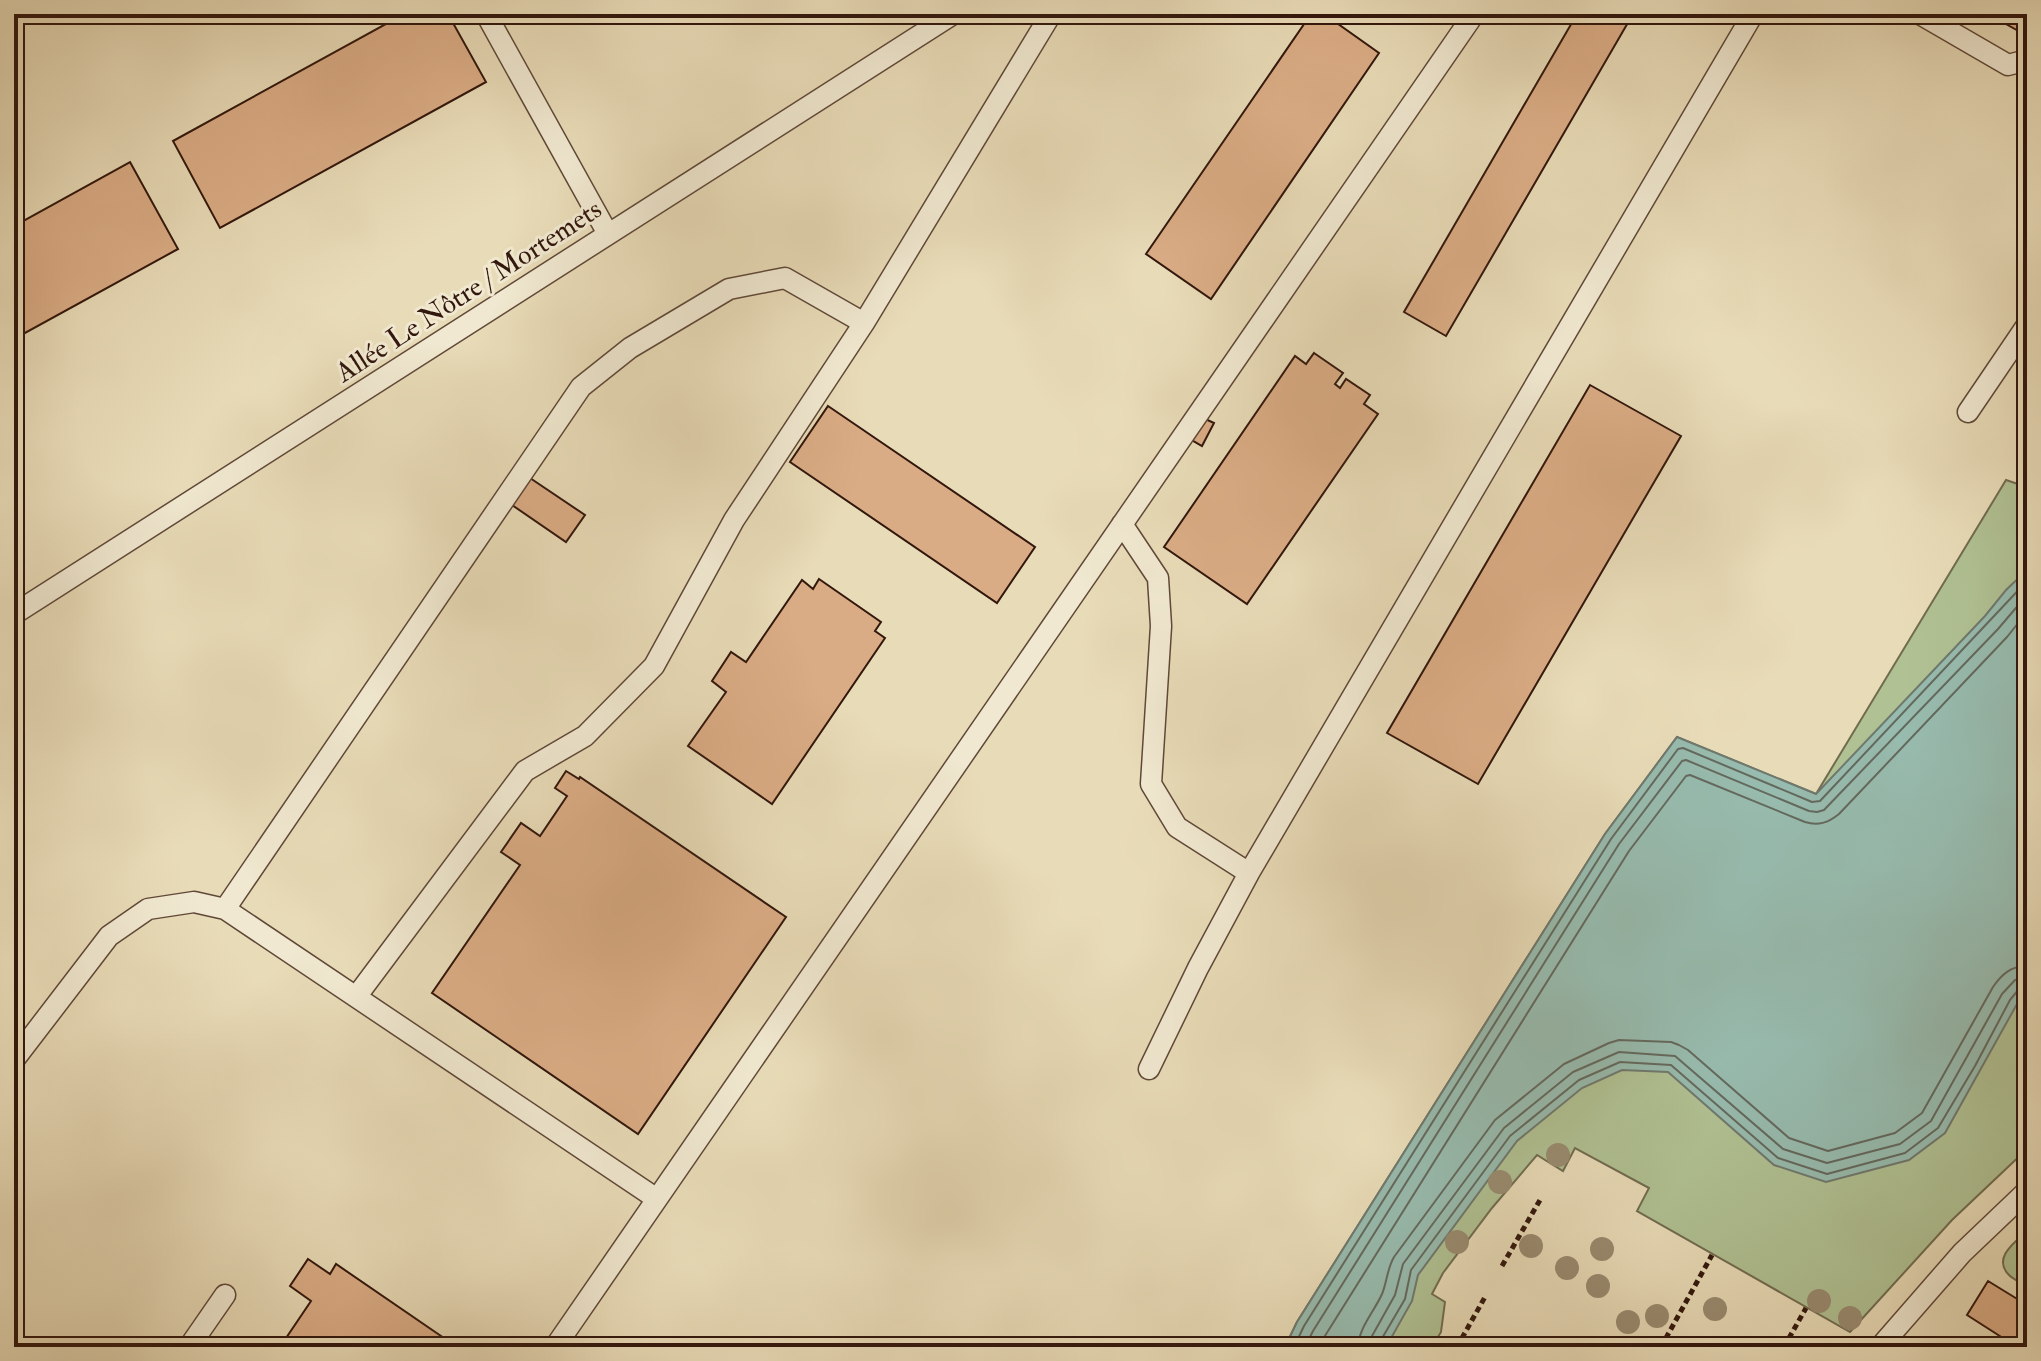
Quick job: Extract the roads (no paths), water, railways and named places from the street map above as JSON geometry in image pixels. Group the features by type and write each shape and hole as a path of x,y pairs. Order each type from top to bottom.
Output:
{"lane":[{"path":"486,14 608,234"},
{"name":"Allée Le Nôtre / Mortemets","path":"14,614 953,14"},
{"path":"356,997 525,771 585,736 654,666 734,520 864,323 1051,14"},
{"path":"555,1347 1474,14"},
{"path":"1149,1069 1249,873 1753,14"},
{"path":"1920,14 2008,65 2027,60"},
{"path":"225,909 581,387 630,348 729,289 785,278 864,323"},
{"path":"1968,412 2027,325"},
{"path":"1122,524 1158,578 1161,626 1151,784 1177,827 1249,873"},
{"path":"14,1060 109,936 148,909 194,902 225,909 657,1199"},
{"path":"1880,1347 1962,1253 2027,1191"},
{"path":"189,1347 225,1295"}],"water":[{"path":"2027,570 2027,992 2017,1004 1945,1133 1909,1160 1826,1182 1774,1165 1668,1072 1622,1070 1582,1088 1517,1141 1418,1275 1412,1301 1386,1347 1285,1347 1297,1322 1605,834 1677,737 1816,794"}]}
